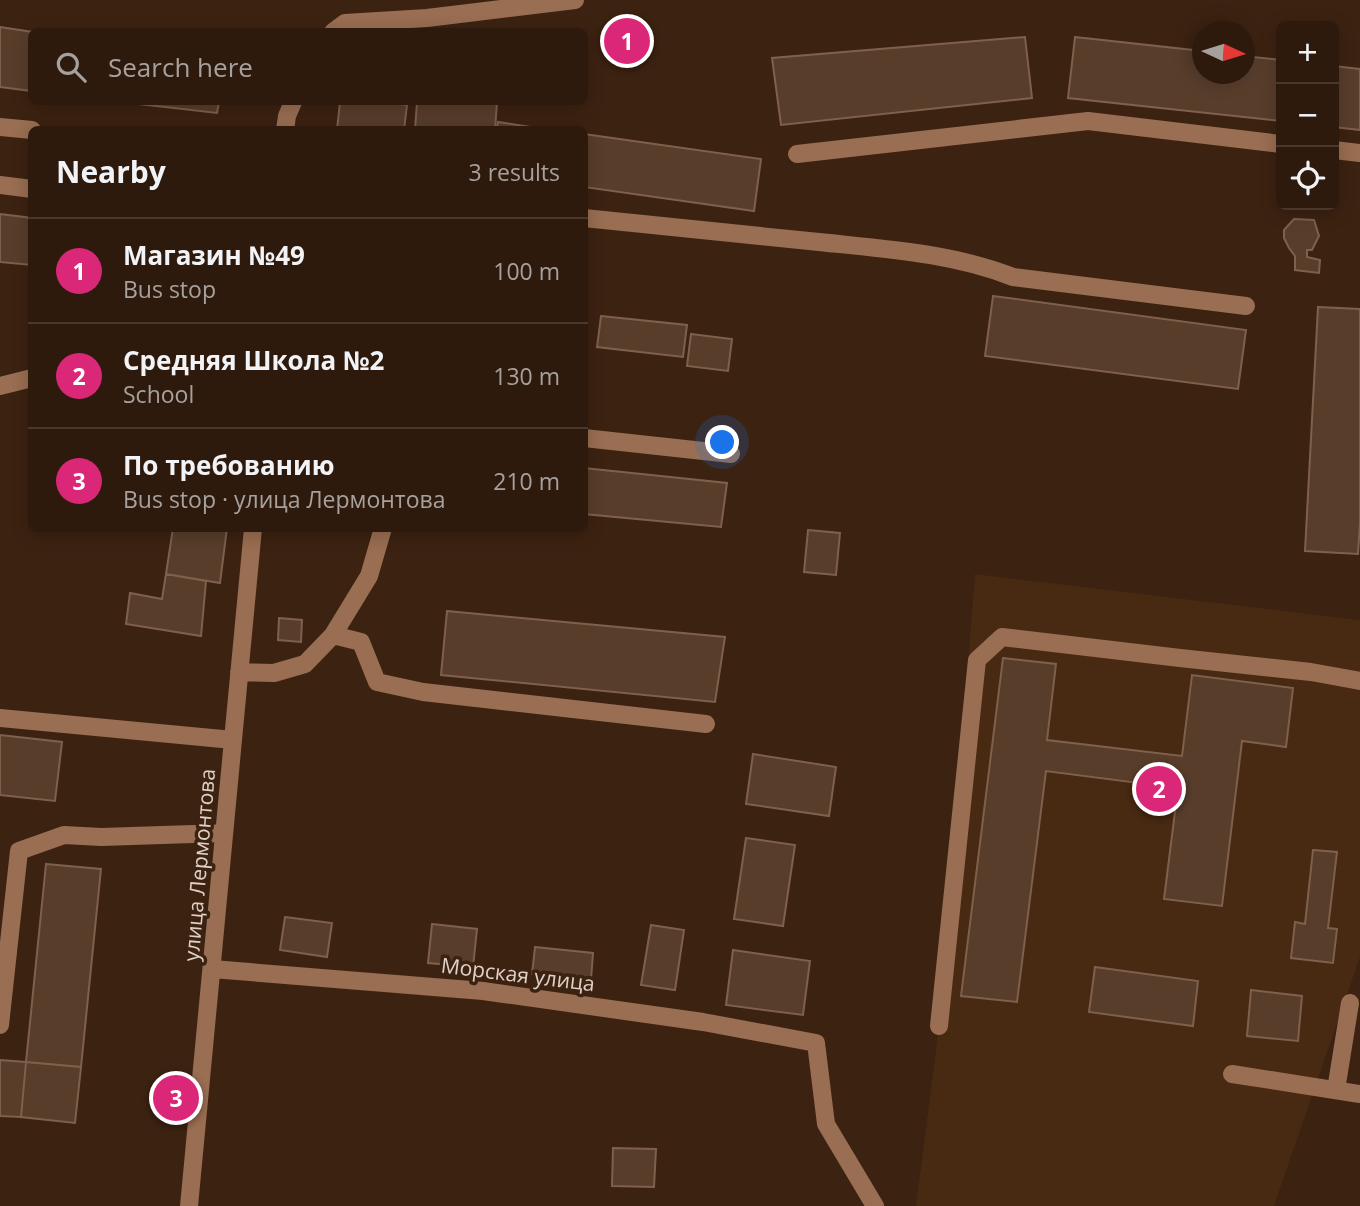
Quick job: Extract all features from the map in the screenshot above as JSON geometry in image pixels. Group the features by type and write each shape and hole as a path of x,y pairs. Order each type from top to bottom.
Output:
{"street":[{"path":"338,28 345,23 427,18 575,0"},
{"path":"286,126 292,105"},
{"path":"796,154 1087,121 1276,143"},
{"path":"0,127 28,130"},
{"path":"1339,150 1360,153"},
{"path":"0,185 28,188"},
{"path":"588,218 956,258 1013,277 1246,306"},
{"path":"0,386 28,379"},
{"path":"588,438 732,454"},
{"name":"улица Лермонтова","path":"189,1206 253,532"},
{"path":"239,672 274,673 305,664 332,635 369,576 382,532"},
{"path":"332,635 360,642 377,682 423,692 706,724"},
{"path":"939,1026 977,660 1002,637 1311,671 1360,681"},
{"path":"0,718 233,740"},
{"path":"0,1025 19,851 64,835 101,838 224,833"},
{"name":"Морская улица","path":"212,969 483,991 703,1023 816,1043 826,1124 875,1206"},
{"path":"1336,1090 1350,1003"},
{"path":"1232,1074 1360,1094"}],"shaded area":[{"path":"975,574 1360,620 1360,957 1274,1206 916,1206 939,1026"}],"building":[{"path":"0,27 28,31 28,90 0,87"},
{"path":"1025,37 1032,98 781,125 772,58"},
{"path":"1075,37 1192,50 1192,84 1255,84 1255,57 1276,59 1276,120 1068,98"},
{"path":"1339,67 1360,69 1360,130 1339,128"},
{"path":"147,105 218,105 217,113"},
{"path":"340,105 407,105 404,126 337,126"},
{"path":"417,105 497,105 495,126 415,126"},
{"path":"498,122 524,126 498,126"},
{"path":"588,135 761,159 754,211 588,188"},
{"path":"0,214 28,218 28,265 0,262"},
{"path":"1294,219 1314,220 1319,236 1312,250 1307,250 1307,257 1320,260 1319,273 1295,270 1295,256 1284,238 1284,230"},
{"path":"993,296 1246,330 1238,389 985,356"},
{"path":"1318,307 1360,309 1358,554 1305,551"},
{"path":"601,316 687,325 683,357 597,347"},
{"path":"691,334 732,339 728,371 687,366"},
{"path":"588,468 727,483 721,527 588,514"},
{"path":"808,530 840,533 836,575 804,572"},
{"path":"172,532 226,532 220,583 166,574"},
{"path":"166,574 206,581 201,636 126,624 130,593 162,599"},
{"path":"447,611 725,637 715,702 441,675"},
{"path":"279,618 302,620 301,642 278,640"},
{"path":"1003,658 1056,664 1047,740 1182,756 1192,675 1293,688 1286,747 1242,741 1222,906 1164,899 1178,788 1046,771 1017,1002 961,996"},
{"path":"0,735 62,742 55,801 0,795"},
{"path":"753,754 836,767 829,816 746,804"},
{"path":"746,838 795,845 783,926 734,919"},
{"path":"1313,850 1337,852 1328,928 1337,929 1333,963 1291,958 1295,922 1305,924"},
{"path":"46,864 101,869 81,1067 26,1062"},
{"path":"285,917 332,923 327,957 280,950"},
{"path":"432,924 477,929 473,967 428,963"},
{"path":"651,925 684,930 675,990 641,985"},
{"path":"535,947 593,953 591,980 532,974"},
{"path":"733,950 810,961 803,1015 726,1005"},
{"path":"1095,967 1198,981 1193,1026 1089,1012"},
{"path":"1251,990 1302,996 1298,1041 1247,1036"},
{"path":"0,1060 26,1062 21,1117 0,1116"},
{"path":"26,1062 81,1067 75,1123 21,1117"},
{"path":"613,1148 656,1149 654,1187 612,1186"}],"place":[{"name":"Магазин №49","path":"627,41"},
{"name":"Средняя Школа №2","path":"1159,789"},
{"name":"По требованию","path":"176,1098"}]}
